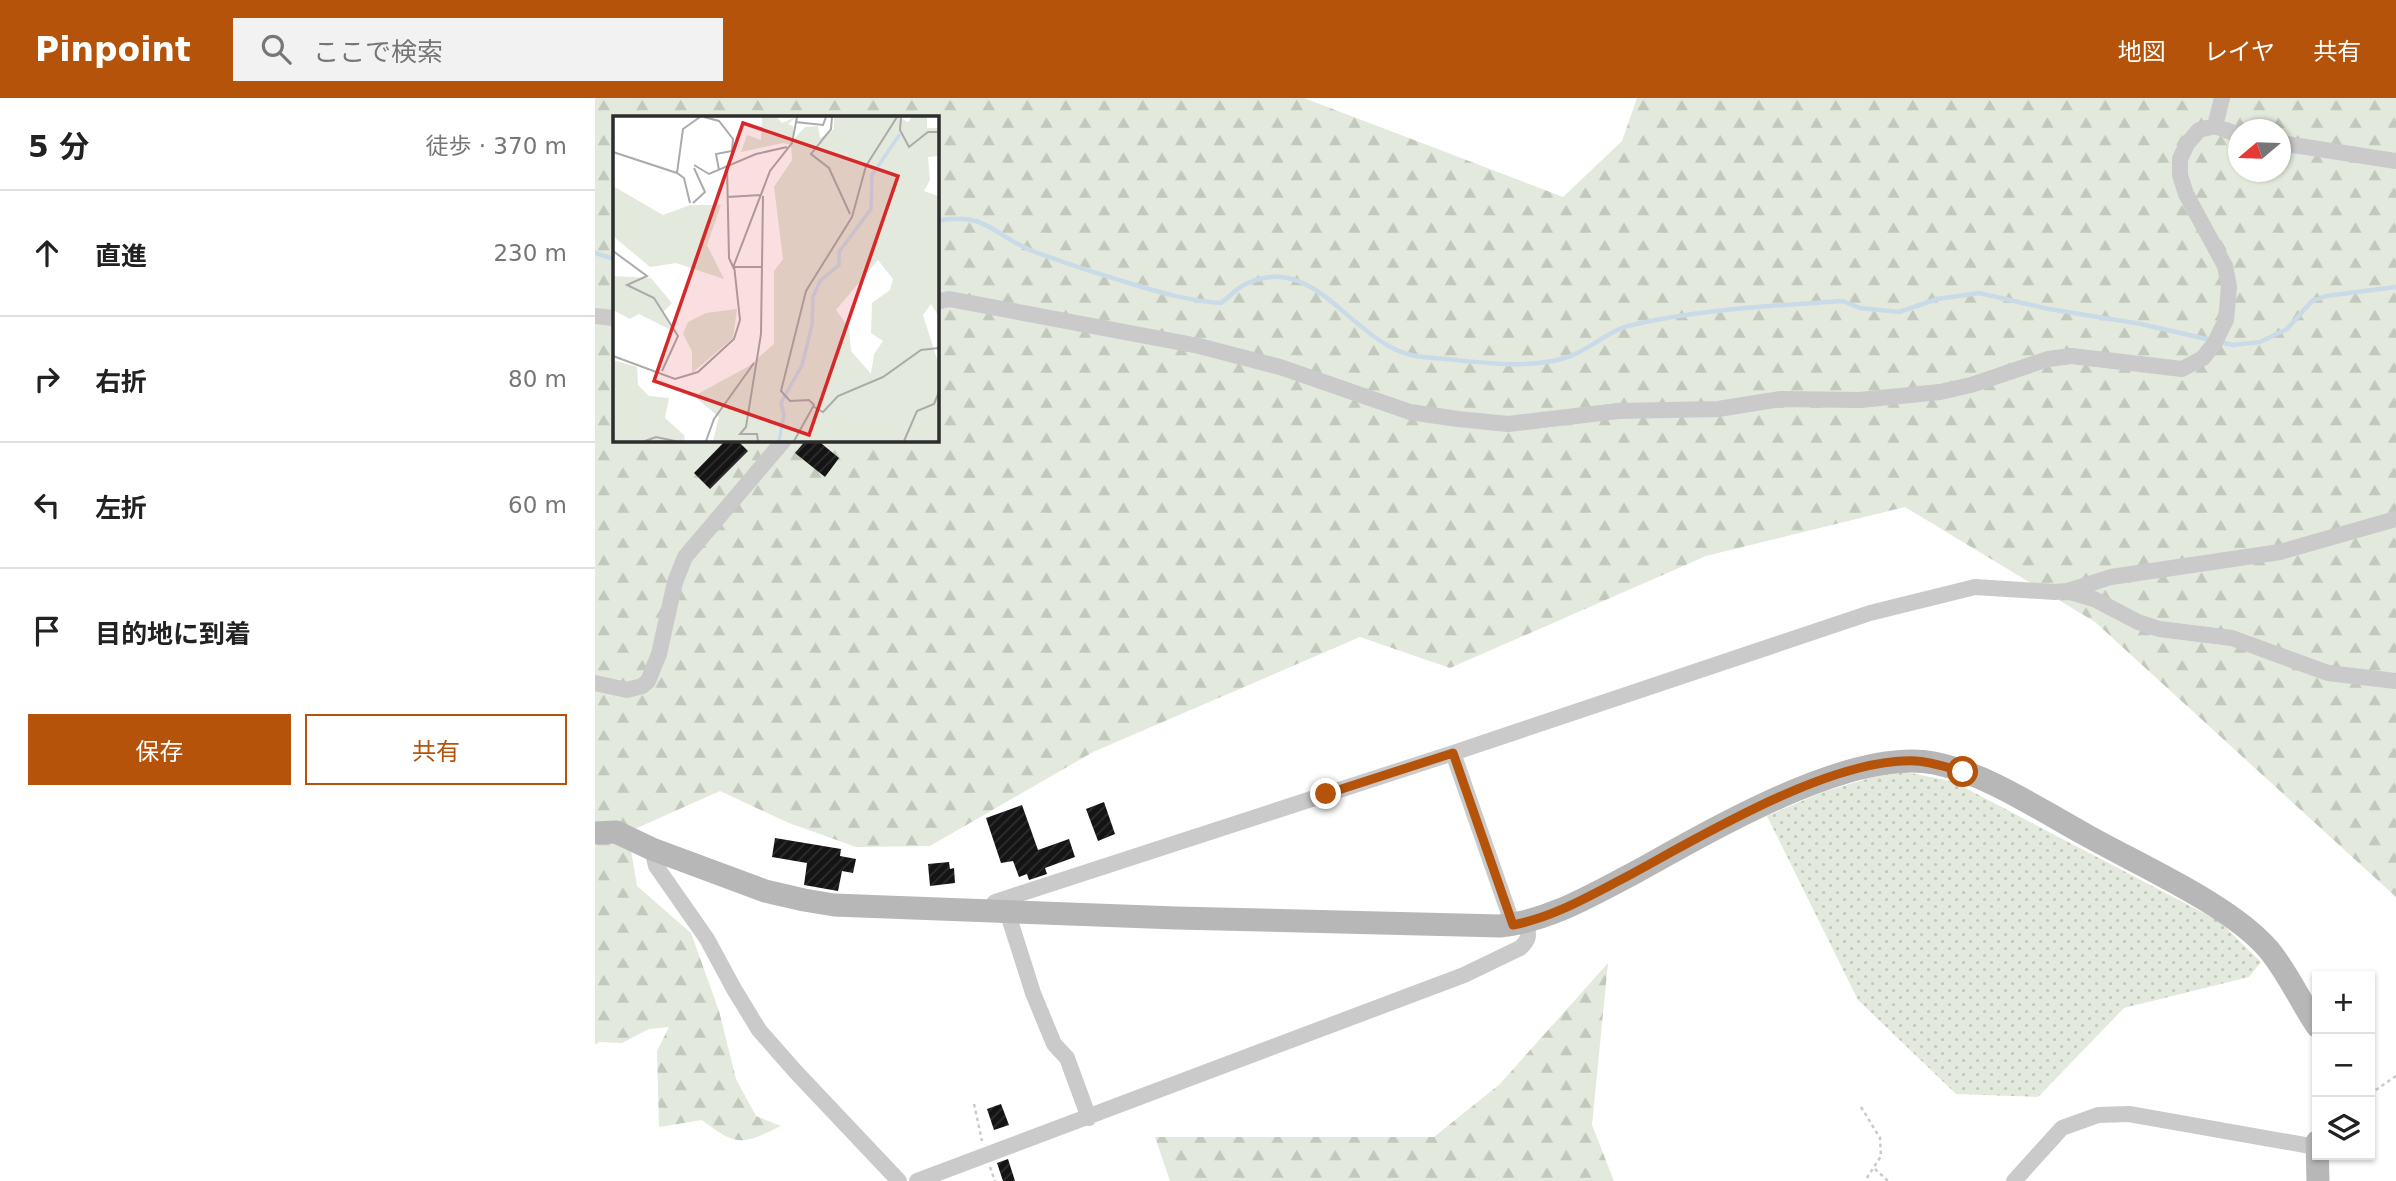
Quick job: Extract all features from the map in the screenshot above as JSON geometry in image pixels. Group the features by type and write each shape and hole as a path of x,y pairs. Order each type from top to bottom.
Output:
{"street":[{"path":"2215,126 2222,98"},
{"path":"942,300 1199,346 1280,367 1410,412 1508,424 1618,411 1718,409 1781,399 1860,400 1940,392 2048,359 2071,356 2182,369 2203,358 2214,344 2224,324 2229,286 2225,266 2186,194 2180,175 2180,159 2187,144 2199,130 2215,126 2228,131"},
{"path":"2291,144 2396,161"},
{"path":"595,316 613,317"},
{"path":"595,683 627,690 642,686 648,681 654,670 675,582 685,557 783,441"},
{"path":"1089,1118 1067,1058 1054,1044 995,902 1453,753 1870,612 1975,587 2067,591 2111,577 2280,552 2396,519"},
{"path":"2067,591 2094,599 2138,622 2159,629 2232,638 2328,673 2396,681"},
{"path":"917,1181 1464,975 1520,948 1527,941 1529,934 1519,924 1453,753"},
{"path":"595,833 616,832 652,849 765,891 804,901 878,908 1455,926 1519,924 1584,900 1727,824 1808,785 1865,768 1925,762 1963,772 1992,784 2201,898 2243,925 2269,950 2312,1018"},
{"path":"652,849 656,866 707,939 759,1030 899,1181"},
{"path":"2014,1181 2062,1128 2098,1115 2129,1114 2312,1143"},
{"path":"2317,1160 2318,1181"}],"path":[{"path":"2375,1091 2396,1076"},
{"path":"1861,1107 1880,1138 1881,1156 1865,1181"},
{"path":"1874,1168 1888,1181"}],"green space":[{"path":"595,98 1304,98 1563,197 1622,141 1637,98 2396,98 2396,897 2095,622 1905,507 1706,556 1450,668 1360,637 1093,752 930,846 856,847 789,823 720,791 628,832 637,886 691,933 719,1011 736,1079 756,1116 781,1126 748,1140 732,1139 702,1120 659,1127 657,1051 669,1027 649,1029 622,1043 599,1042 595,1045"},
{"path":"1897,770 1954,782 2219,921 2261,962 2249,977 2124,1008 2038,1097 1956,1094 1858,1000 1767,816 1823,792"},
{"path":"1608,963 1592,1125 1614,1181 1170,1181 1155,1137 1434,1137 1500,1084"}],"building":[{"path":"725,441 738,441 748,451 710,489 694,473"},
{"path":"805,441 818,441 839,458 825,477 795,453"},
{"path":"1104,802 1115,834 1098,841 1086,809"},
{"path":"1022,805 1038,850 1069,839 1075,857 1045,868 1047,874 1029,880 1027,874 1019,877 1013,861 1001,863 986,818"},
{"path":"775,838 841,849 840,856 856,859 853,873 842,871 838,891 804,885 807,863 772,857"},
{"path":"949,862 950,869 954,868 955,883 930,886 928,864"},
{"path":"1001,1104 1009,1125 994,1130 987,1109"},
{"path":"1008,1159 1015,1181 1003,1181 997,1163"}],"waterway":[{"path":"938,221 967,219 979,222 1021,246 1083,269 1198,300 1221,303 1242,286 1268,277 1292,279 1314,289 1376,338 1398,351 1423,357 1494,364 1530,364 1565,358 1623,328 1684,315 1843,301 1860,308 1899,312 1937,299 1979,293 2049,309 2141,324 2233,345 2260,342 2287,329 2312,301 2326,296 2396,287"},
{"path":"595,253 613,259"}],"route":[{"path":"1326,794 1453,753 1513,925 1552,914 1584,900 1727,824 1828,777 1891,763 1914,761 1935,763 1963,772"}]}
